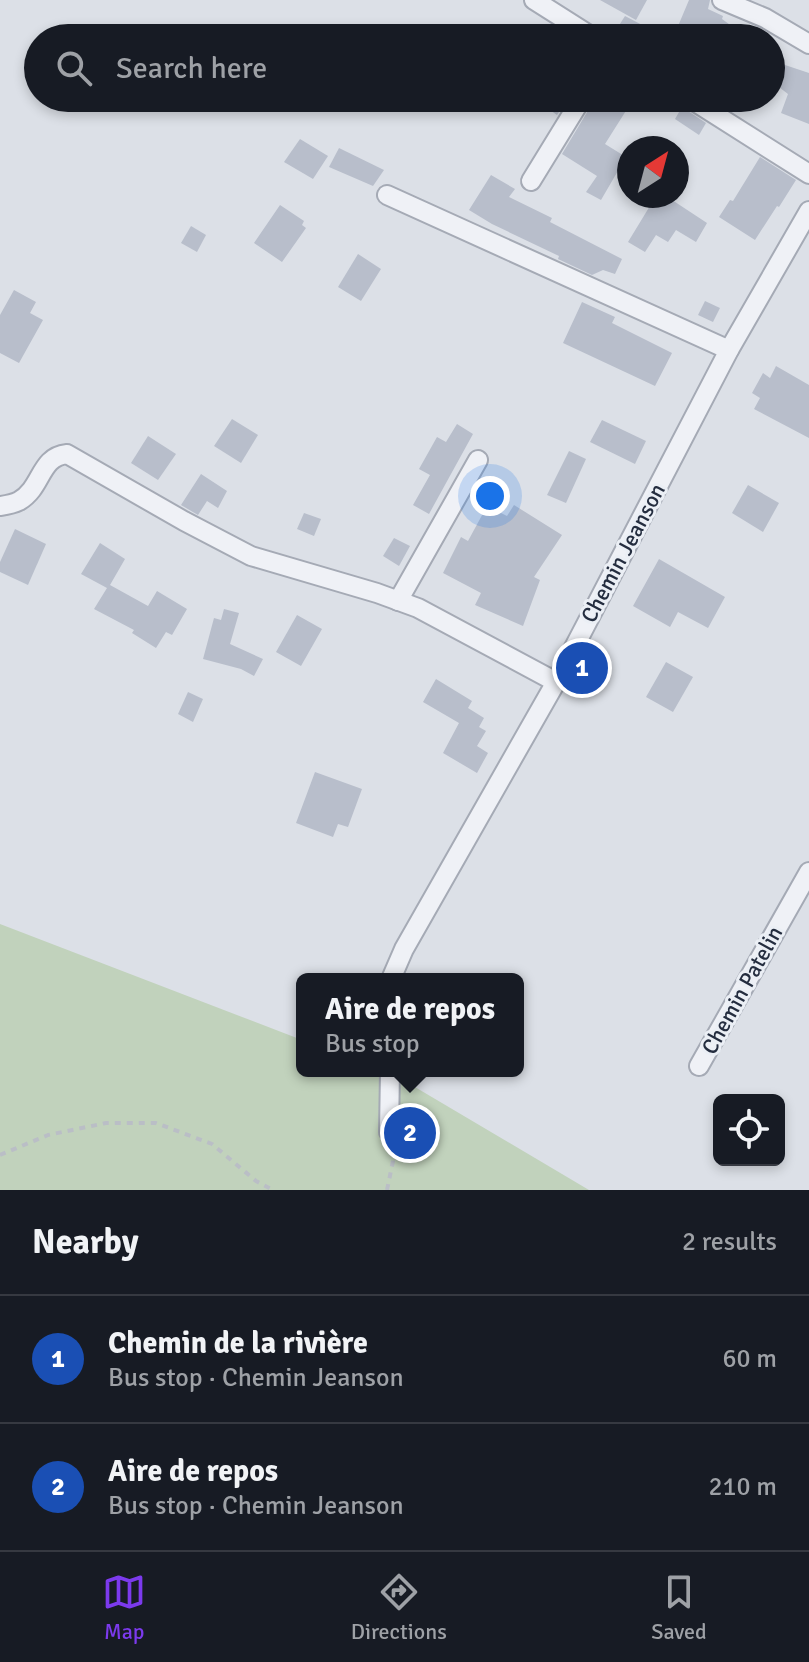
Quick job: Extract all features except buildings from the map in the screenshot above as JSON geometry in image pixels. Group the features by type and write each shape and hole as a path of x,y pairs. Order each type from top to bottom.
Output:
{"street":[{"path":"534,0 572,24"},
{"path":"722,0 775,24"},
{"path":"785,30 809,44"},
{"path":"531,181 573,112"},
{"path":"711,112 809,174"},
{"path":"387,195 729,350"},
{"name":"Chemin Jeanson","path":"394,973 404,949 556,682 729,350 809,211"},
{"path":"0,506 22,499 34,487 49,460 67,454 251,556 418,608 556,682"},
{"path":"398,601 478,460"},
{"name":"Chemin Patelin","path":"699,1066 809,872"},
{"path":"389,1132 390,1077"}],"path":[{"path":"0,1155 48,1135 106,1123 156,1123 212,1144 256,1181 273,1190"},
{"path":"387,1190 393,1161 389,1132"}],"green space":[{"path":"0,924 296,1038 296,1077 398,1077 589,1190 0,1190"}],"place":[{"name":"Chemin de la rivière","path":"582,668"},
{"name":"Aire de repos","path":"410,1133"}]}
